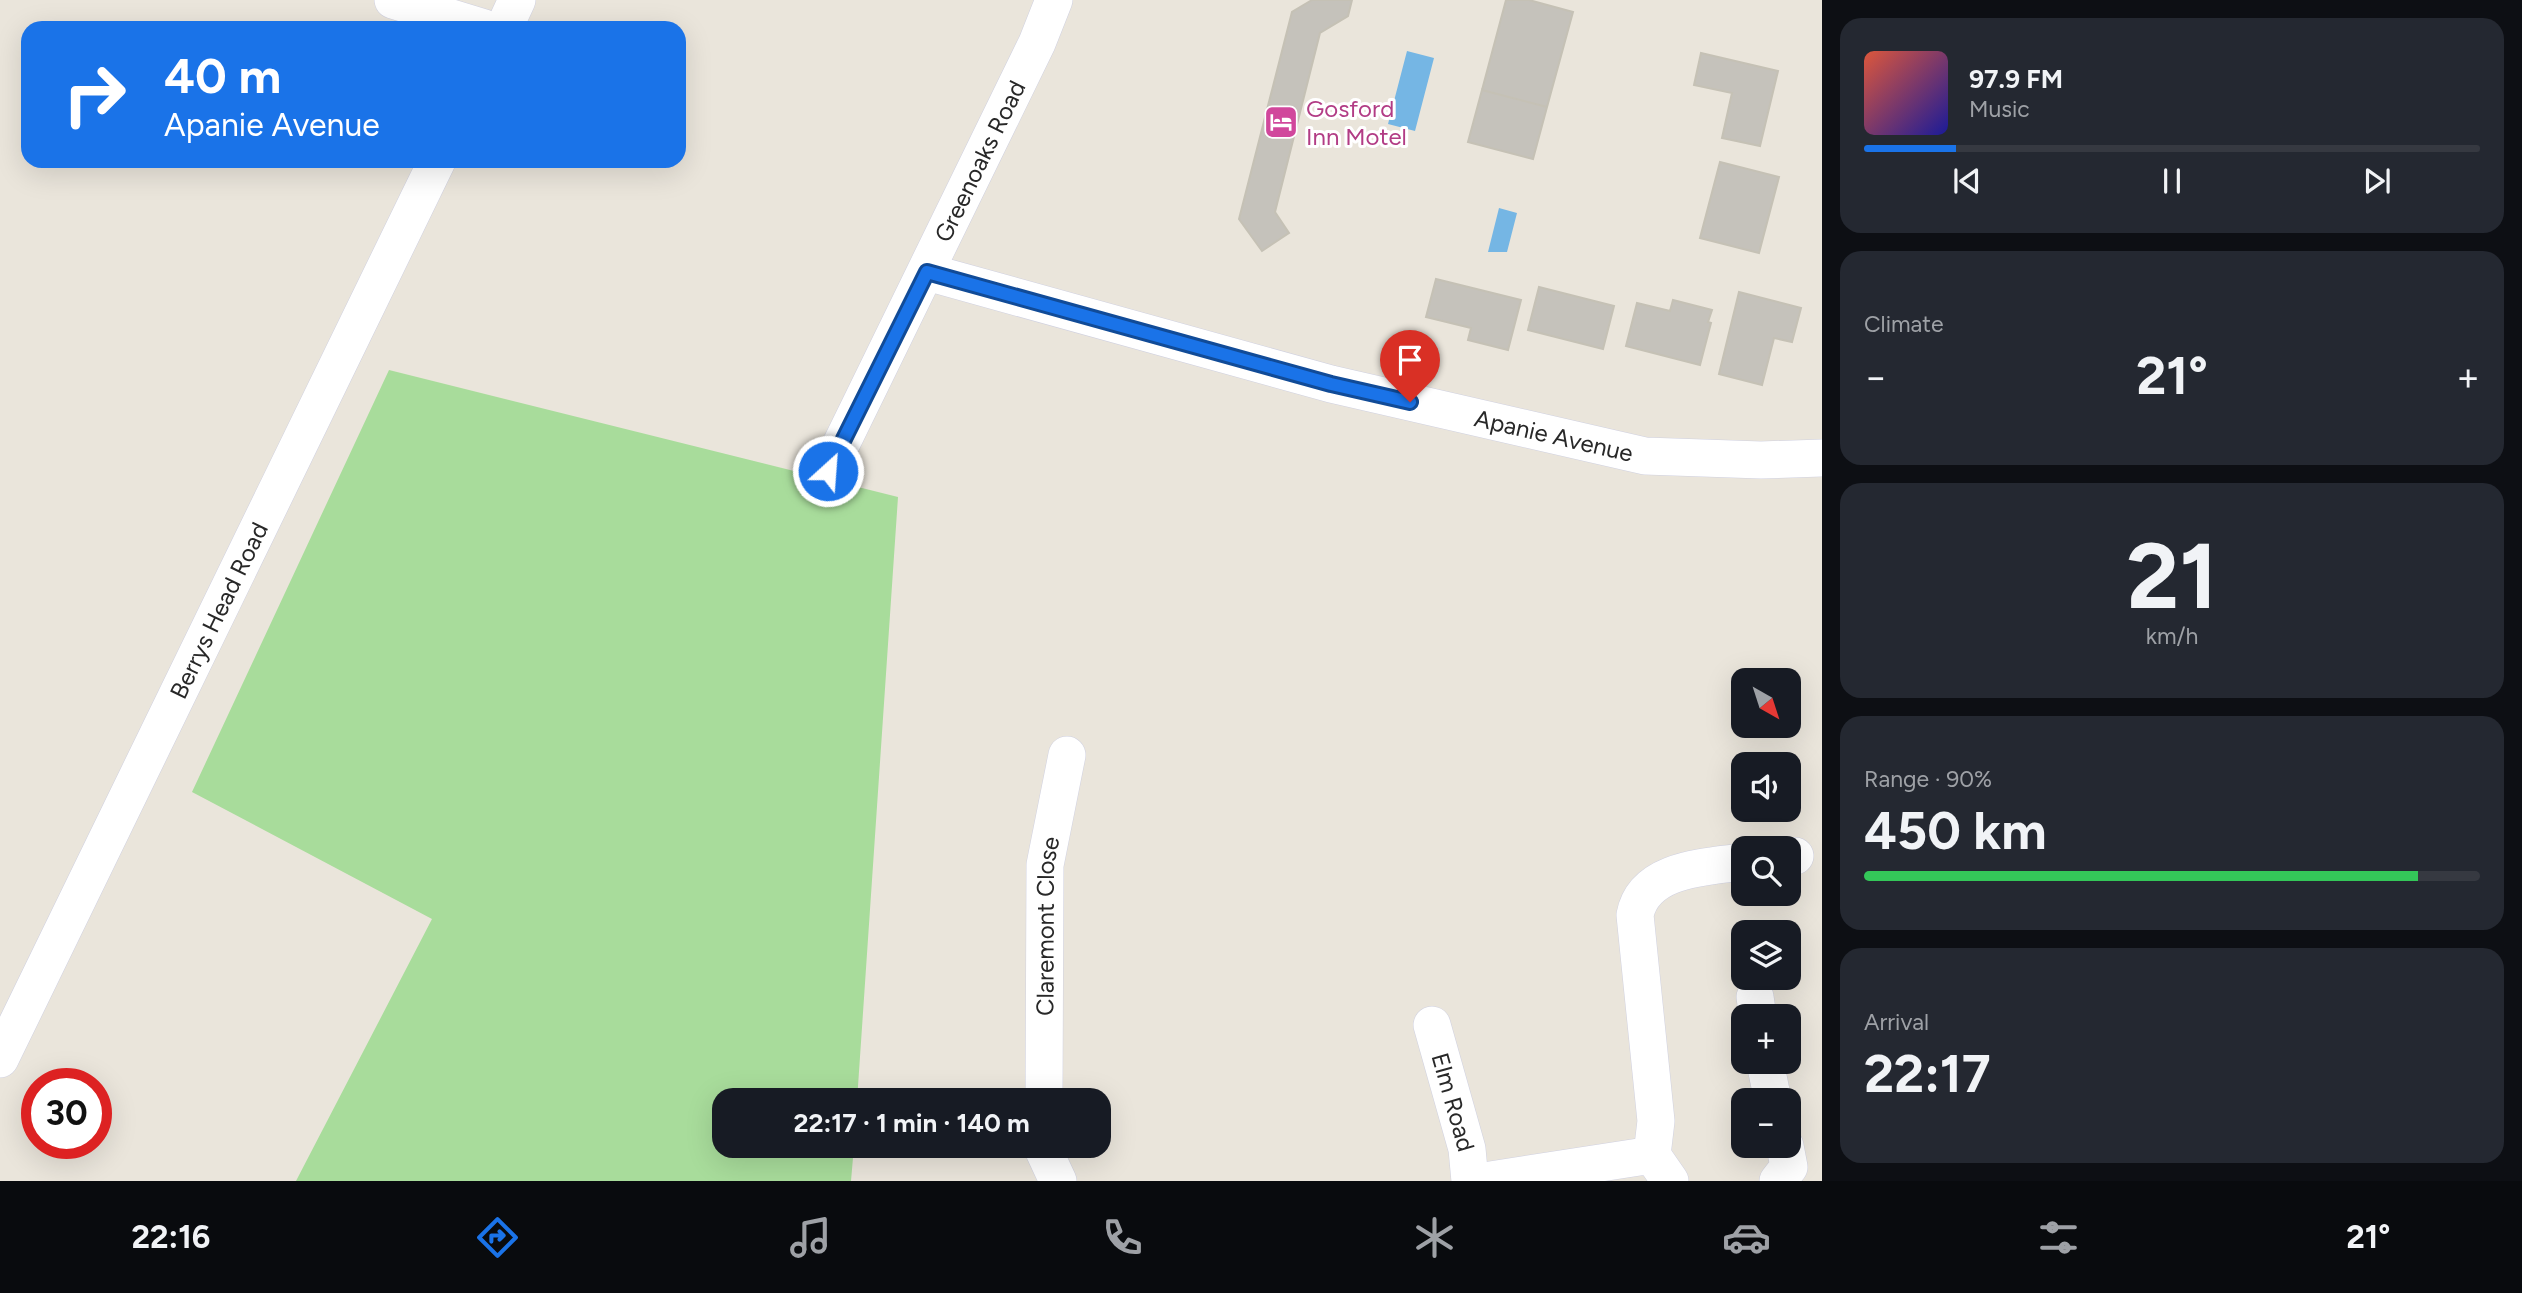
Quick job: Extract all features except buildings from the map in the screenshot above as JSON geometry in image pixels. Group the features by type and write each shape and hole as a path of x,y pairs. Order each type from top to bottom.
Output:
{"street":[{"path":"393,0 461,21"},
{"path":"507,21 517,0"},
{"name":"Greenoaks Road","path":"828,471 1037,43 1054,0"},
{"name":"Berrys Head Road","path":"0,1059 434,168"},
{"name":"Apanie Avenue","path":"927,272 1331,384 1645,456 1761,460 1822,458"},
{"name":"Claremont Close","path":"1044,1088 1045,865 1067,755"},
{"path":"1485,1181 1661,1168 1636,906 1664,878 1686,869 1731,863"},
{"name":"Elm Road","path":"1432,1025 1468,1149 1470,1181"},
{"path":"1049,1158 1059,1181"},
{"path":"1779,1181 1789,1167 1787,1158"}],"green space":[{"path":"389,370 898,497 858,1088 712,1088 712,1158 853,1158 851,1181 296,1181 432,919 192,792"}],"water":[{"path":"1407,51 1434,58 1415,131 1388,124"},
{"path":"1499,208 1517,213 1507,252 1488,252"}],"place":[{"name":"Gosford Inn Motel","path":"1281,122"}],"route":[{"path":"828,471 927,272 1331,384 1410,402"}]}
